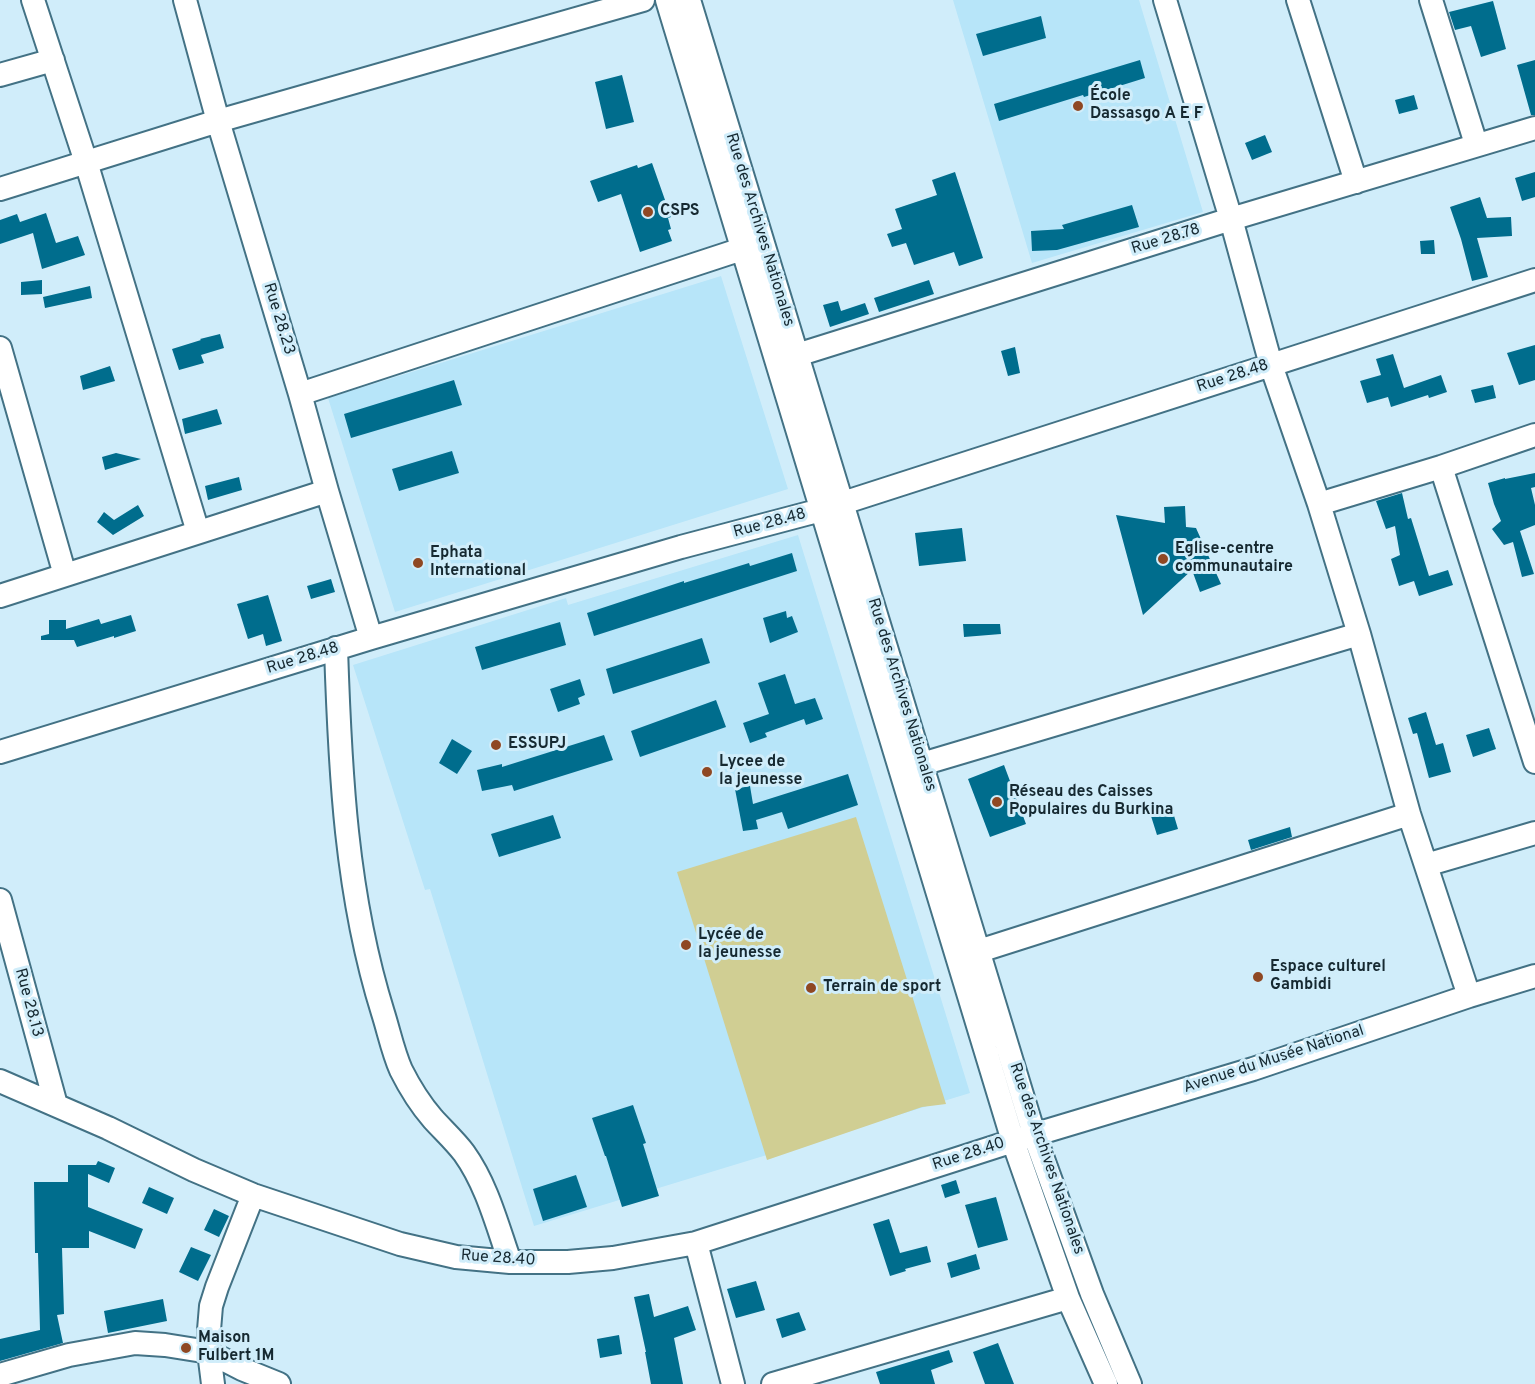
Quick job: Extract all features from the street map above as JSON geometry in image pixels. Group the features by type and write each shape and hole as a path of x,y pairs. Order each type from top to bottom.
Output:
{"street":[{"path":"33,0 86,162 198,532"},
{"name":"Rue 28.23","path":"185,0 218,121 371,638"},
{"path":"0,189 218,121 643,0"},
{"name":"Rue des Archives Nationales","path":"667,0 742,249 922,764 1034,1134 1092,1294 1130,1384"},
{"name":"Rue des Archives Nationales","path":"689,0 797,355 832,507 1013,1141 1068,1298 1106,1384"},
{"path":"1165,0 1231,219 1271,365 1319,504 1359,634 1409,814 1469,996"},
{"path":"1298,0 1356,182"},
{"path":"1431,0 1476,144"},
{"path":"0,75 53,60"},
{"name":"Rue 28.78","path":"797,355 1231,219 1535,128"},
{"path":"300,394 742,249"},
{"name":"Rue 28.48","path":"0,752 336,648 681,547 832,507 1535,280"},
{"path":"0,348 65,575"},
{"path":"1319,504 1441,467 1535,435"},
{"path":"1441,467 1535,762"},
{"path":"0,596 327,491"},
{"path":"922,764 1359,634"},
{"path":"336,648 340,764 348,849 372,976 400,1067 413,1092 431,1117 463,1152 473,1168 485,1193 510,1262"},
{"path":"979,951 1409,814"},
{"path":"1426,865 1535,833"},
{"name":"Rue 28.13","path":"0,900 56,1105"},
{"name":"Avenue du Musée National","path":"1013,1141 1253,1069 1535,976"},
{"name":"Rue 28.40","path":"0,1081 253,1195 400,1244 456,1257 510,1262 568,1262 613,1258 696,1243 1013,1141"},
{"path":"213,1384 209,1352 210,1314 217,1287 253,1195"},
{"path":"696,1243 733,1384"},
{"path":"773,1384 1068,1298"},
{"path":"4,1375 69,1355 135,1343 209,1352 279,1384"},
{"path":"4,1375 33,1384"}],"shaded area":[{"name":"École Dassasgo A E F","path":"953,0 1139,0 1203,212 1032,263"},
{"path":"721,276 788,489 395,612 328,398"},
{"name":"Lycée de la jeunesse","path":"798,535 970,1093 534,1226 430,889 425,890 353,665 566,598 568,605"},
{"name":"Terrain de sport","path":"856,817 946,1104 922,1107 767,1160 677,872"}],"building":[{"path":"1493,1 1506,49 1481,57 1471,26 1455,30 1449,12"},
{"path":"1041,16 1046,38 983,56 976,34"},
{"path":"1140,60 1145,78 999,121 994,104"},
{"path":"1535,60 1535,115 1531,115 1517,65"},
{"path":"622,75 634,122 606,129 595,82"},
{"path":"1414,95 1418,109 1399,114 1395,100"},
{"path":"1265,135 1272,152 1252,160 1245,143"},
{"name":"CSPS","path":"652,163 671,217 668,218 671,229 668,230 672,241 640,252 621,194 598,202 590,181 637,165 638,168"},
{"path":"955,172 983,258 959,266 954,252 914,265 906,243 892,247 887,234 902,229 895,209 937,195 932,180"},
{"path":"1535,172 1535,197 1522,201 1515,178"},
{"path":"1480,197 1487,218 1511,217 1512,236 1477,238 1488,277 1472,281 1450,207"},
{"path":"1132,205 1139,227 1057,250 1032,251 1031,231 1064,229 1062,225"},
{"path":"46,213 56,243 78,236 85,255 42,269 33,233 0,244 0,220 17,214 20,222"},
{"path":"1434,240 1435,254 1421,254 1420,241"},
{"path":"42,280 42,294 21,295 21,282"},
{"path":"929,280 934,294 879,312 874,298"},
{"path":"90,286 92,298 45,308 43,297"},
{"path":"838,301 841,311 865,303 869,314 830,327 823,305"},
{"path":"220,334 224,348 201,355 204,363 179,370 172,349"},
{"path":"1535,345 1535,380 1519,385 1507,353"},
{"path":"1015,347 1020,373 1008,376 1001,351"},
{"path":"1393,354 1404,388 1441,375 1447,392 1429,398 1428,395 1391,407 1388,397 1367,403 1360,381 1381,375 1376,359"},
{"path":"110,366 115,381 83,390 80,376"},
{"path":"454,380 462,405 351,438 344,414"},
{"path":"1493,385 1496,398 1475,403 1471,390"},
{"path":"217,409 222,424 185,434 182,419"},
{"path":"452,451 459,473 399,491 392,469"},
{"path":"116,453 141,459 105,470 102,457"},
{"path":"1535,473 1535,487 1531,488 1535,505 1535,525 1520,531 1534,574 1522,577 1513,542 1504,545 1492,529 1501,521 1488,483"},
{"path":"239,477 242,490 208,500 205,486"},
{"path":"1402,493 1408,519 1411,518 1429,576 1448,570 1453,585 1419,596 1414,581 1399,586 1391,559 1400,555 1395,526 1386,529 1376,501"},
{"path":"138,505 144,516 113,535 97,522 104,512 114,520"},
{"path":"1185,506 1186,527 1196,528 1221,584 1200,592 1192,570 1143,615 1116,515 1165,523 1164,507"},
{"path":"962,528 966,561 919,566 915,533"},
{"path":"792,553 797,571 594,636 587,613 684,581 684,583 749,563 750,566"},
{"path":"331,579 335,592 311,599 307,586"},
{"path":"268,595 282,641 266,646 263,634 248,639 237,604"},
{"path":"786,611 787,618 792,616 798,632 770,643 763,618"},
{"path":"131,615 136,631 114,638 114,636 77,647 74,640 41,640 41,636 49,634 49,620 66,620 66,629 99,619 101,624"},
{"path":"560,622 566,645 482,670 475,647"},
{"path":"963,624 1000,624 1001,634 964,637"},
{"path":"702,638 710,663 613,694 606,669"},
{"path":"785,674 795,704 815,698 823,719 806,725 804,719 765,733 767,737 750,743 743,723 769,714 758,683"},
{"path":"580,679 585,695 578,698 580,704 558,712 550,689"},
{"path":"716,700 726,727 640,757 631,731"},
{"path":"1426,712 1436,745 1443,743 1451,772 1429,778 1417,733 1413,734 1408,718"},
{"path":"1489,728 1496,749 1473,757 1466,735"},
{"path":"604,735 613,760 514,791 512,785 482,791 477,770 502,764 502,767"},
{"path":"452,739 472,751 457,774 439,763"},
{"path":"1004,765 1026,824 990,837 968,779"},
{"path":"848,774 858,805 788,829 782,812 756,820 758,829 743,831 735,789 750,786 753,804"},
{"path":"1172,809 1178,829 1157,835 1151,816"},
{"path":"553,815 561,838 499,857 491,834"},
{"path":"1290,827 1292,837 1251,850 1248,840"},
{"path":"633,1105 646,1143 643,1144 659,1196 622,1207 592,1118"},
{"path":"98,1161 115,1168 109,1183 88,1174 88,1207 143,1229 135,1249 89,1231 89,1248 62,1248 64,1314 57,1315 63,1343 0,1361 0,1339 40,1330 38,1253 35,1253 34,1182 68,1182 68,1165 96,1165"},
{"path":"576,1175 587,1207 543,1221 533,1189"},
{"path":"956,1180 960,1193 945,1198 941,1185"},
{"path":"149,1187 174,1198 167,1214 142,1203"},
{"path":"996,1197 1008,1240 978,1248 965,1205"},
{"path":"214,1209 229,1216 219,1237 204,1230"},
{"path":"889,1219 900,1253 927,1246 931,1262 890,1276 873,1224"},
{"path":"191,1247 211,1255 198,1281 179,1272"},
{"path":"976,1254 980,1269 951,1278 947,1263"},
{"path":"756,1281 765,1310 736,1318 727,1289"},
{"path":"649,1294 654,1317 688,1306 696,1330 674,1338 683,1384 651,1384 634,1297"},
{"path":"163,1299 167,1321 108,1333 104,1311"},
{"path":"799,1312 806,1330 782,1338 776,1319"},
{"path":"619,1335 622,1354 600,1358 597,1339"},
{"path":"998,1343 1014,1384 985,1384 973,1352"},
{"path":"949,1350 953,1362 931,1370 935,1384 880,1384 876,1372"}],"place":[{"name":"École Dassasgo A E F","path":"1078,106"},
{"name":"CSPS","path":"648,212"},
{"name":"Eglise-centre communautaire","path":"1163,559"},
{"name":"Ephata International","path":"418,563"},
{"name":"ESSUPJ","path":"496,745"},
{"name":"Lycee de la jeunesse","path":"707,772"},
{"name":"Réseau des Caisses Populaires du Burkina","path":"997,802"},
{"name":"Lycée de la jeunesse","path":"686,945"},
{"name":"Espace culturel Gambidi","path":"1258,977"},
{"name":"Terrain de sport","path":"811,988"},
{"name":"Maison Fulbert 1M","path":"186,1348"}]}
